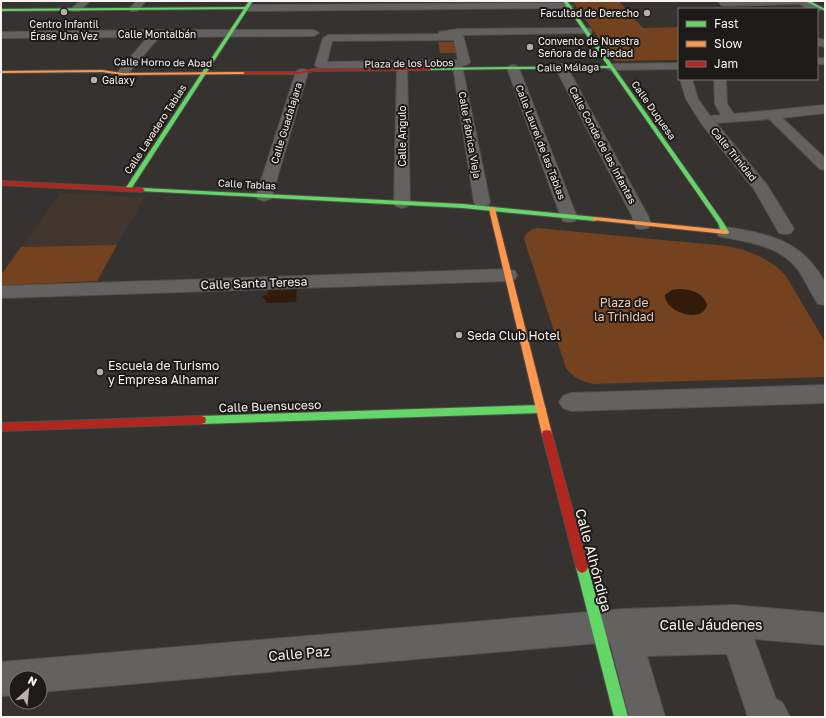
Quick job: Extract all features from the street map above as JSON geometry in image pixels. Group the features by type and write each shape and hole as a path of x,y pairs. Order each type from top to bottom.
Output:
{"street":[{"path":"76,9 86,1"},
{"path":"134,9 142,1"},
{"path":"722,1 724,3 802,1 822,8"},
{"path":"807,1 822,8"},
{"path":"1,10 134,9 249,4 567,4"},
{"name":"Calle Lavadero Tablas","path":"128,189 249,4"},
{"path":"323,4 315,31 404,27 447,34 458,32 587,31"},
{"path":"400,4 404,27"},
{"name":"Calle Duquesa","path":"567,4 721,223 725,232"},
{"name":"Calle Montalbán","path":"1,35 315,31"},
{"path":"122,74 157,34"},
{"name":"Plaza de los Lobos","path":"459,37 464,62 450,64 321,64 328,38 459,37"},
{"path":"305,72 308,58"},
{"name":"Calle Málaga","path":"458,68 678,66"},
{"name":"Calle Conde de las Infantas","path":"561,67 640,216 642,224"},
{"name":"Plaza de los Lobos","path":"305,72 458,68"},
{"name":"Calle Fábrica Vieja","path":"458,68 487,206"},
{"name":"Calle Laurel de las Tablas","path":"513,68 569,217"},
{"name":"Calle Angulo","path":"402,69 402,203"},
{"name":"Calle Horno de Abad","path":"1,72 102,71 122,74 204,74 305,72"},
{"name":"Calle Guadalajara","path":"264,196 305,72"},
{"name":"Calle Trinidad","path":"686,80 692,99 706,120 761,188 785,229"},
{"path":"720,80 721,104 730,118"},
{"path":"706,120 825,109"},
{"path":"772,115 825,166"},
{"name":"Calle Tablas","path":"1,183 487,206"},
{"path":"540,409 508,276 487,206 569,217 749,235 774,243 788,251 819,280 825,299"},
{"name":"Calle Santa Teresa","path":"1,292 508,276"},
{"path":"571,402 825,394"},
{"name":"Calle Buensuceso","path":"1,427 540,409"},
{"name":"Calle Alhóndiga","path":"540,409 621,717"},
{"name":"Calle Jáudenes","path":"597,628 624,625 734,621 825,628"},
{"name":"Calle Paz","path":"1,679 597,628"},
{"path":"647,717 626,641 720,638 738,639 764,714 770,714 772,717"}],"shaded area":[{"path":"60,193 145,197 97,281 1,285 1,275"},
{"path":"297,289 296,302 266,303 266,300 262,297 268,293 269,290"},
{"path":"678,289 696,292 699,294 707,305 704,311 699,314 692,315 684,314 671,307 665,295 672,290"}],"green space":[{"path":"573,2 620,2 625,8 624,9 643,28 678,27 678,60 615,61"},
{"path":"438,42 456,42 458,53 440,53"},
{"name":"Plaza de la Trinidad","path":"537,228 727,246 744,250 761,257 776,266 786,276 825,342 825,377 593,384 578,379 566,368 524,239 529,232"},
{"path":"117,245 97,281 1,285 1,275 21,247"}],"traffic: fast":[{"path":"128,189 251,1"},
{"path":"565,1 721,223 725,232"},
{"path":"807,1 825,10"},
{"path":"1,10 247,8"},
{"path":"429,69 611,67"},
{"path":"142,190 463,206 595,219"},
{"path":"201,420 541,409"},
{"path":"582,567 621,717"}],"traffic: slow":[{"path":"1,72 102,71 122,74 245,73"},
{"path":"492,209 547,434"},
{"path":"595,219 725,232"}],"traffic: jam":[{"path":"245,73 299,73 314,70 429,69"},
{"path":"1,183 142,190"},
{"path":"1,427 201,420"},
{"path":"547,434 582,567"}],"place":[{"name":"Centro Infantil Érase Una Vez","path":"64,12"},
{"name":"Facultad de Derecho","path":"647,13"},
{"name":"Convento de Nuestra Señora de la Piedad","path":"530,47"},
{"name":"Galaxy","path":"94,80"},
{"name":"Seda Club Hotel","path":"459,335"},
{"name":"Escuela de Turismo y Empresa Alhamar","path":"100,372"}]}
